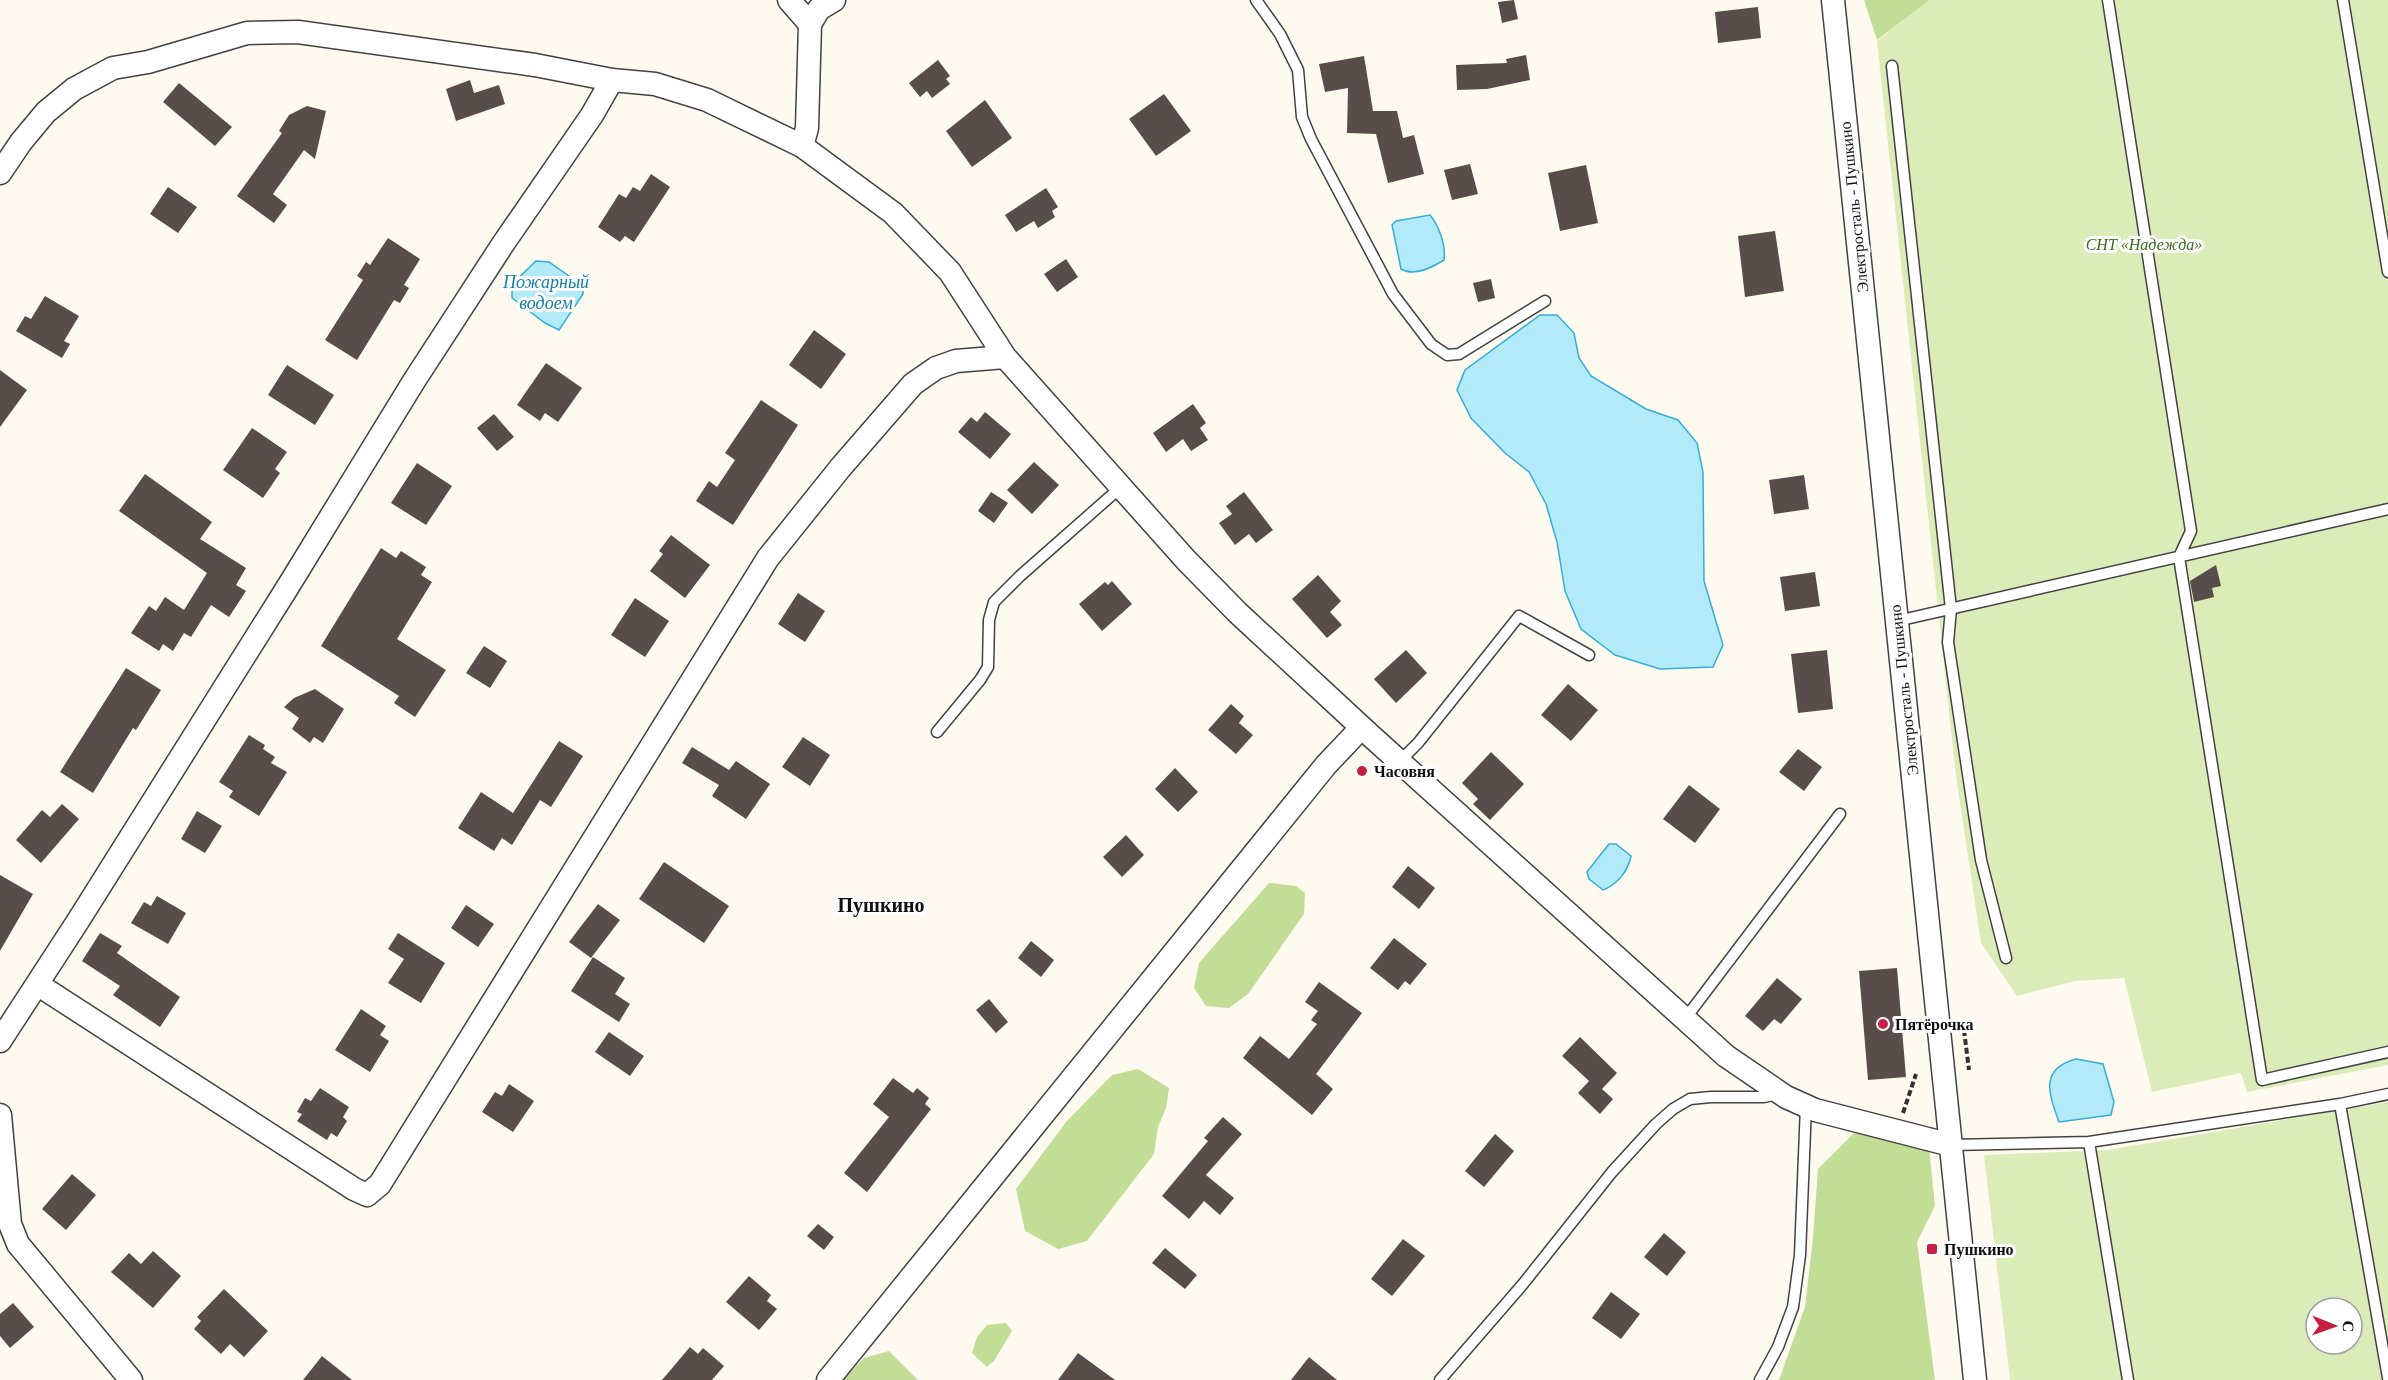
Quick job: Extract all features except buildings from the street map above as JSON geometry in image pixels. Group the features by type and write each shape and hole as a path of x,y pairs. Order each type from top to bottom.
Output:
{"street":[{"path":"789,0 810,24"},
{"path":"802,146 807,128 810,24 819,9 834,0"},
{"name":"Электросталь - Пушкино","path":"1833,0 1975,1380"},
{"path":"0,173 21,142 46,112 74,88 112,68 148,62 247,33 298,32 492,59 612,80 655,84 707,100 802,146 893,213 950,272 1005,357 1208,583 1361,728 1726,1056 1781,1093 1806,1106 1847,1119 1951,1145"},
{"path":"0,1041 289,585 414,381 503,244 592,115 612,80"},
{"path":"37,984 344,1183 367,1195 380,1184 768,558 841,467 913,384 936,368 956,361 1005,357"},
{"path":"828,1380 1326,765 1361,728"},
{"path":"0,1115 10,1224 18,1244 131,1380"}],"lane":[{"path":"1256,0 1280,34 1298,70 1302,117 1311,139 1393,294 1431,344 1448,355 1459,354 1545,301"},
{"path":"2108,0 2191,531 2179,557 2262,1080 2388,1052"},
{"path":"2343,0 2388,272"},
{"path":"1892,66 1951,609 1948,642 1981,861 2006,958"},
{"path":"937,732 988,667 989,620 994,602 1121,486"},
{"path":"1897,621 2388,509"},
{"path":"1399,762 1418,743 1519,616 1589,655"},
{"path":"1685,1019 1840,814"},
{"path":"1440,1380 1523,1284 1612,1172 1672,1109 1690,1099 1711,1096 1764,1097 1781,1093"},
{"path":"1951,1145 2089,1142 2388,1095"},
{"path":"2340,1104 2388,1378"},
{"path":"1760,1380 1778,1347 1793,1306 1800,1255 1806,1106"},
{"path":"2089,1142 2128,1380"}],"path":[{"path":"1964,1030 1969,1070"},
{"path":"1897,1131 1916,1074"}],"green space":[{"path":"1864,0 1930,0 1877,40"},
{"name":"СНТ «Надежда»","path":"1930,0 2388,0 2388,1065 2247,1092 2241,1073 2152,1092 2124,978 2075,981 2017,996 1981,943 1956,776 1877,41"},
{"path":"1269,883 1296,886 1305,893 1304,914 1248,994 1229,1008 1206,1006 1194,988 1199,963"},
{"path":"1138,1069 1169,1088 1166,1108 1158,1127 1154,1154 1087,1241 1058,1249 1025,1231 1016,1189 1066,1122 1112,1075"},
{"path":"2388,1102 2388,1380 2010,1380 1984,1155 2108,1150"},
{"path":"1854,1133 1929,1147 1935,1206 1917,1242 1935,1380 1779,1380 1805,1307 1818,1169"},
{"path":"1006,1323 1012,1331 994,1361 987,1367 972,1353 977,1337 987,1325"},
{"path":"889,1351 918,1380 843,1380 864,1358"}],"water":[{"path":"1430,215 1441,236 1444,260 1417,272 1401,269 1392,225 1396,221"},
{"name":"Пожарный водоем","path":"536,261 549,262 583,286 583,294 559,330 545,323 512,298 512,284"},
{"path":"1540,315 1557,315 1574,333 1579,358 1591,376 1646,409 1678,420 1697,443 1703,472 1704,581 1723,645 1713,667 1660,669 1615,655 1581,629 1565,591 1557,542 1546,504 1529,472 1505,453 1471,418 1457,390 1465,370"},
{"path":"1609,844 1616,844 1631,856 1622,876 1603,890 1589,879 1587,872"},
{"path":"2076,1059 2103,1064 2114,1102 2111,1115 2059,1122 2050,1092 2052,1075 2064,1063"}],"place":[{"name":"Часовня","path":"1362,771"},
{"name":"Пятёрочка","path":"1883,1024"},
{"name":"Пушкино","path":"1932,1249"}],"district":[{"name":"Пушкино","path":"881,905"}]}
